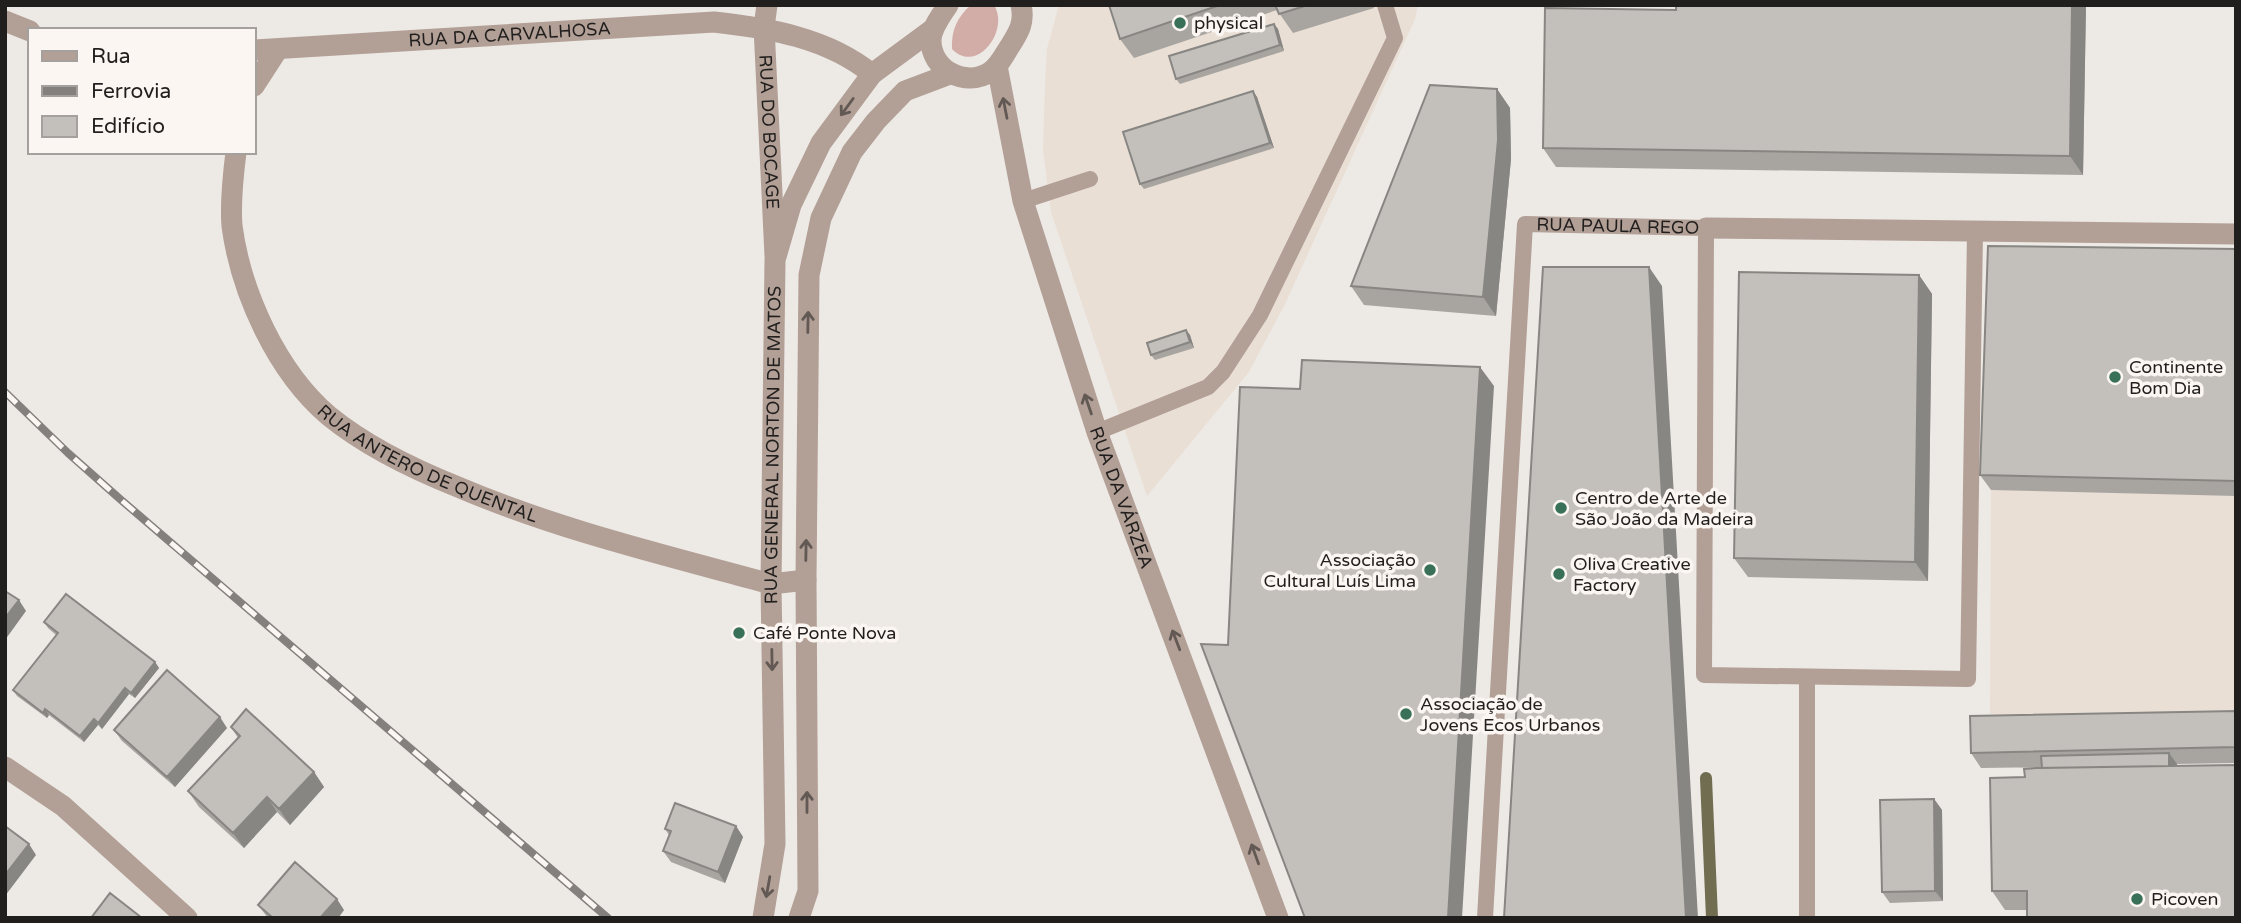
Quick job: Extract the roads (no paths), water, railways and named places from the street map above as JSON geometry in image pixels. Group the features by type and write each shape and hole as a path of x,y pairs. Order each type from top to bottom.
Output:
{"street":[{"name":"RUA DO BOCAGE","path":"767,5 764,27 775,260"},
{"name":"RUA GENERAL NORTON DE MATOS","path":"763,918 775,844 771,584 775,260 791,205 821,143 872,74 933,29 948,5"},
{"path":"997,66 1023,23 1021,5"},
{"path":"5,21 28,30"},
{"name":"RUA DA CARVALHOSA","path":"256,50 713,22 764,27 807,40 853,58 872,74"},
{"path":"933,29 932,49 936,59 950,74"},
{"path":"256,83 278,48"},
{"name":"RUA GENERAL NORTON DE MATOS","path":"799,918 808,891 806,580 809,275 821,218 852,152 876,121 905,91 950,74 970,79 980,77 997,66"},
{"name":"RUA DA VÁRZEA","path":"997,66 1023,201 1097,432 1278,918"},
{"name":"RUA ANTERO DE QUENTAL","path":"236,154 232,225 243,278 269,340 294,378 328,415 373,447 433,477 560,526 771,584 806,580"},
{"name":"RUA PAULA REGO","path":"1706,228 1975,233 2079,240 2236,234"},
{"path":"5,767 63,806 187,918"}],"lane":[{"path":"1097,432 1208,387 1223,372 1259,315 1395,38 1385,5"},
{"path":"1023,201 1090,179"},
{"name":"RUA PAULA REGO","path":"1485,918 1525,224 1706,228"},
{"path":"1706,228 1703,675 1807,677 1968,679 1975,233"},
{"path":"1807,677 1807,918"}],"waterway":[{"path":"1706,778 1712,918"}],"railway":[{"path":"5,392 120,499 608,918"}],"place":[{"name":"physical","path":"1180,23"},
{"name":"Continente Bom Dia","path":"2115,377"},
{"name":"Centro de Arte de São João da Madeira","path":"1561,508"},
{"name":"Associação Cultural Luís Lima","path":"1430,570"},
{"name":"Oliva Creative Factory","path":"1559,574"},
{"name":"Café Ponte Nova","path":"739,633"},
{"name":"Associação de Jovens Ecos Urbanos","path":"1406,714"},
{"name":"Picoven","path":"2137,899"}]}
